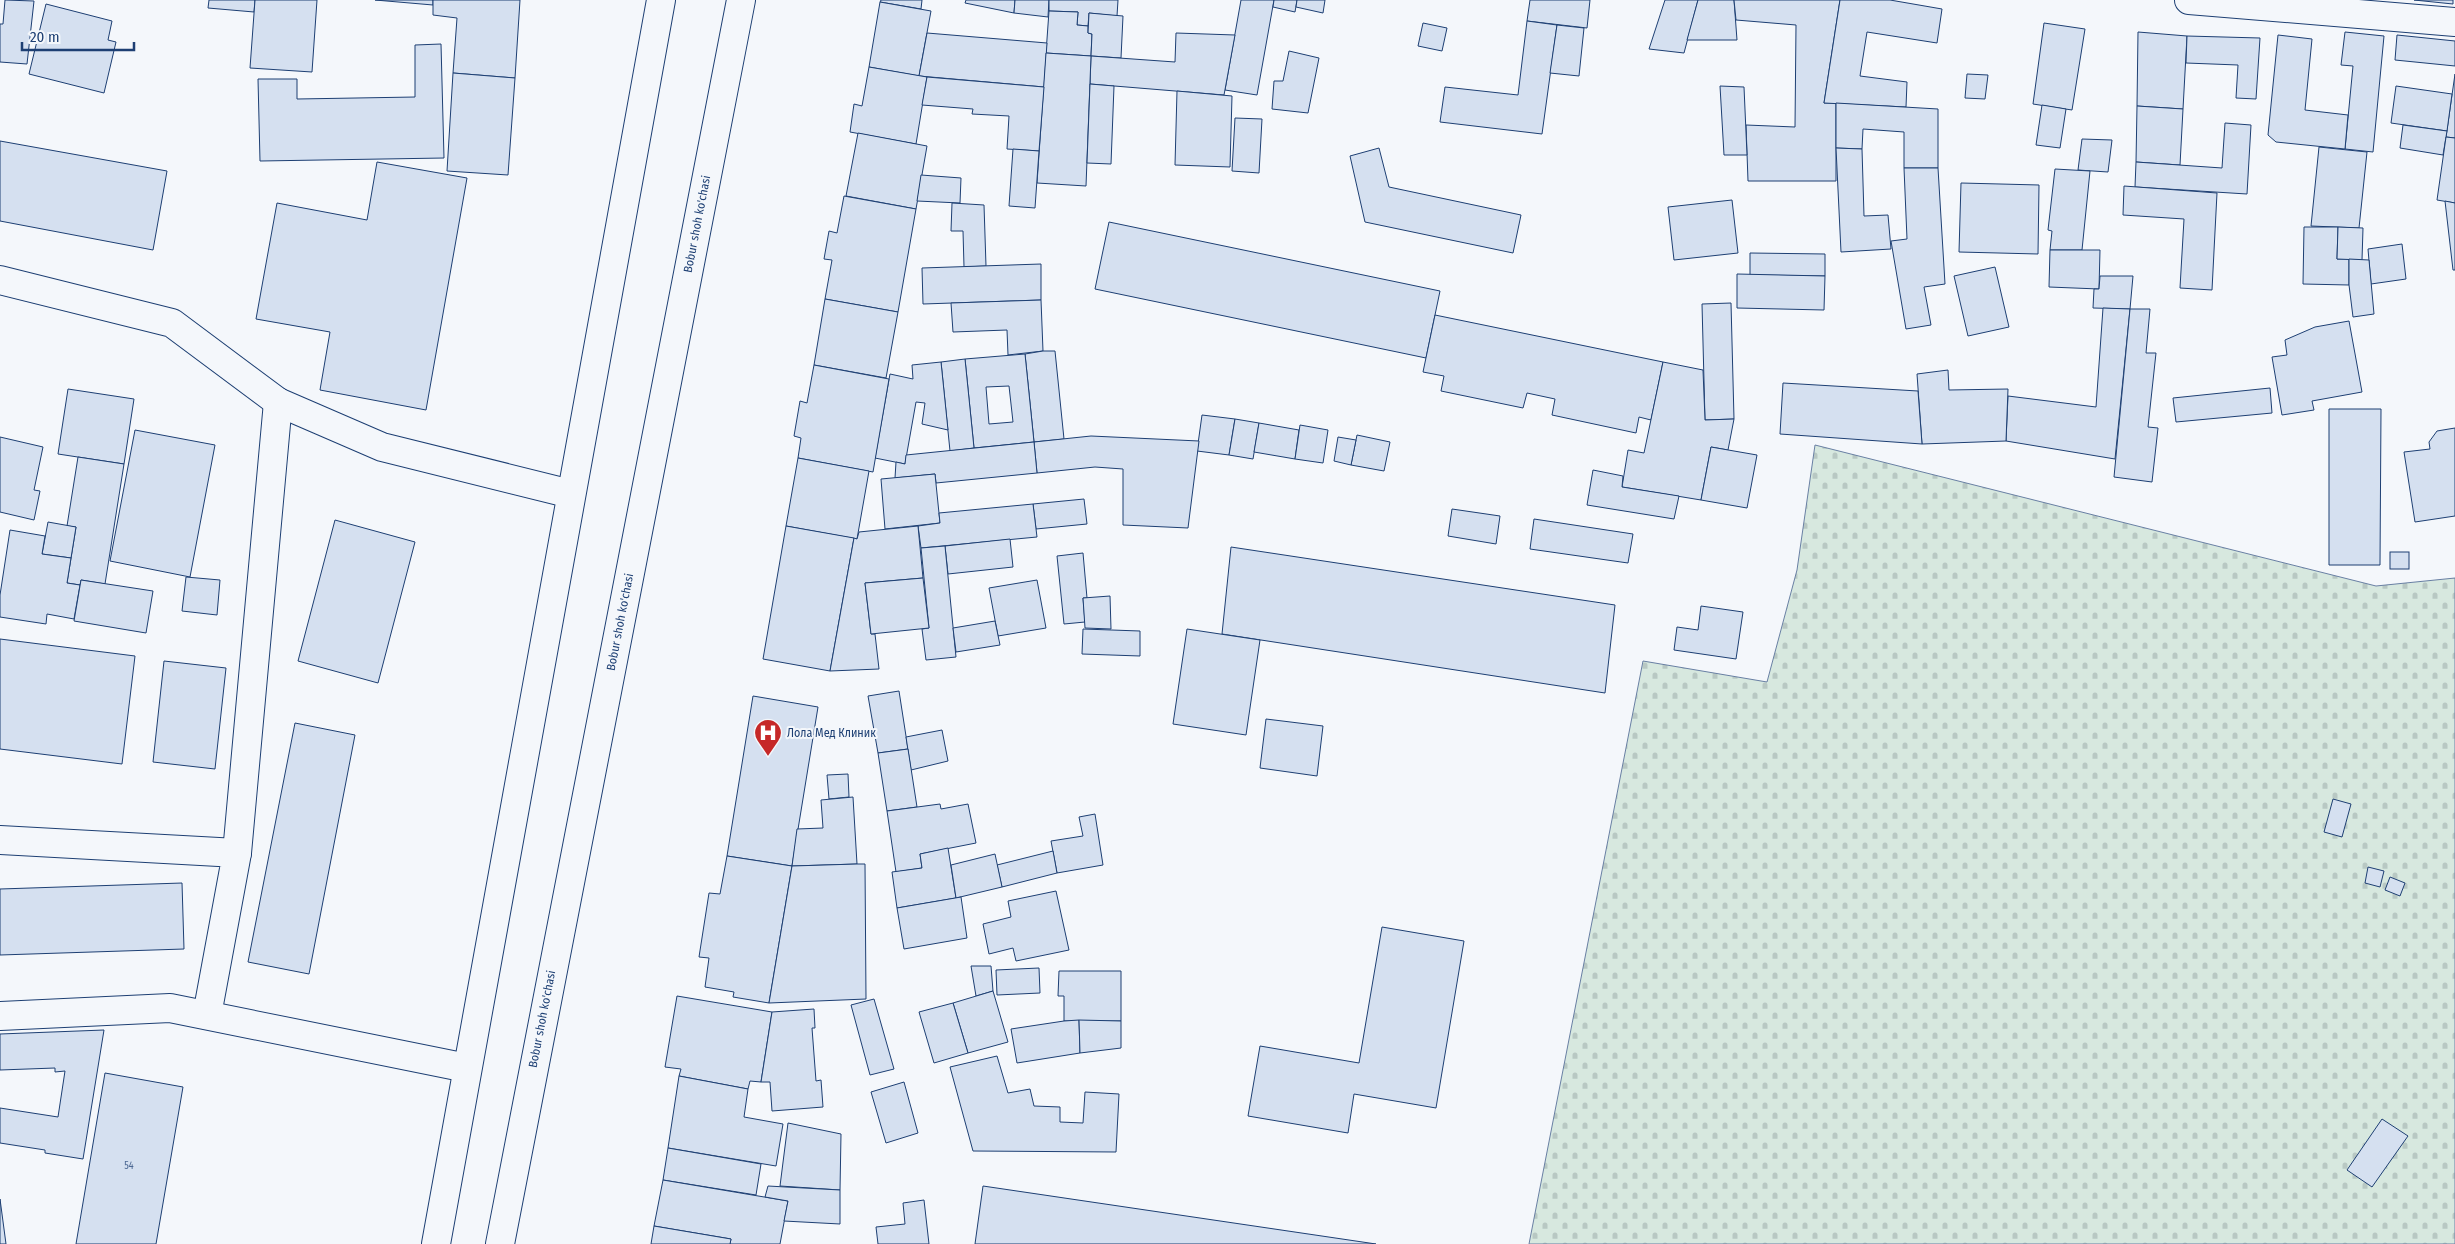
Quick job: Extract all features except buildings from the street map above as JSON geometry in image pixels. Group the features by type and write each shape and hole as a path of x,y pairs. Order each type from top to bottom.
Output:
{"main road":[{"path":"436,1244 661,0"},
{"name":"Bobur shoh ko'chasi","path":"500,1244 741,0"},
{"path":"2189,0 2455,22"},
{"path":"0,280 172,323 278,402 382,447 571,494"},
{"path":"207,1015 236,852 278,402"},
{"path":"0,840 236,852"},
{"path":"0,1016 170,1008 467,1068"}],"green space":[{"path":"1815,445 2376,586 2455,578 2455,1244 1529,1244 1643,661 1767,682 1797,570"}],"place":[{"name":"Лола Мед Клиник","path":"768,757"}]}
